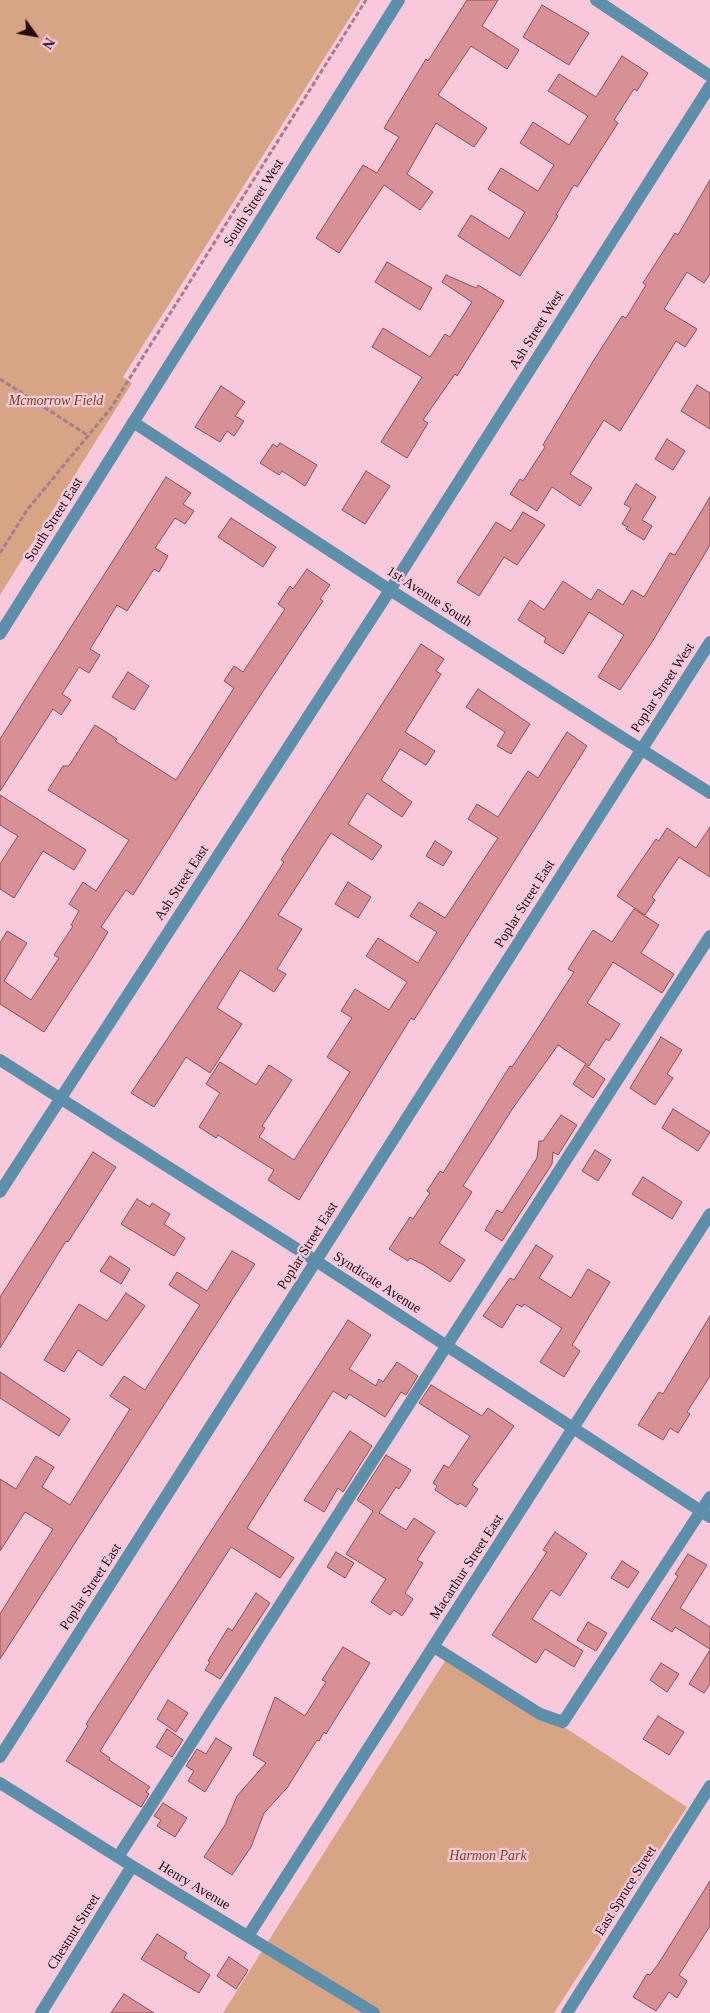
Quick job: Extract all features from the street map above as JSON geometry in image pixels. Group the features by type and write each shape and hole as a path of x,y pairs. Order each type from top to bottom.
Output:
{"street":[{"name":"South Street West","path":"133,422 399,0"},
{"path":"596,0 710,76"},
{"name":"Ash Street West","path":"390,590 710,86"},
{"name":"1st Avenue South","path":"133,422 390,590 710,793"},
{"name":"South Street East","path":"0,634 133,422"},
{"name":"Ash Street East","path":"0,1192 390,590"},
{"name":"Poplar Street West","path":"641,750 710,642"},
{"name":"Poplar Street East","path":"0,1757 641,750"},
{"path":"118,1858 710,936"},
{"name":"Syndicate Avenue","path":"0,1060 316,1261 705,1514"},
{"name":"Macarthur Street East","path":"248,1936 710,1214"},
{"path":"434,1647 540,1714 563,1722 705,1514 710,1497"},
{"name":"Henry Avenue","path":"0,1783 118,1858 374,2013"},
{"name":"East Spruce Street","path":"567,2013 710,1786"},
{"name":"Chestnut Street","path":"42,2013 132,1866"}],"path":[{"path":"0,552 27,510 111,408 366,0"},
{"path":"0,379 89,436"}],"green space":[{"name":"Mcmorrow Field","path":"0,0 361,0 123,377 132,383 0,595"},
{"name":"Harmon Park","path":"450,1653 687,1807 554,2013 223,2013"}],"building":[{"path":"467,0 498,0 482,26 519,50 507,69 471,46 438,95 487,128 474,147 436,123 407,174 433,192 420,210 384,185 339,253 316,238 363,165 377,173 399,137 384,128 426,59 428,61"},
{"path":"542,5 589,33 569,65 523,37"},
{"path":"622,56 648,73 637,91 634,89 614,120 618,123 577,187 574,185 556,215 558,216 520,276 458,236 471,215 509,239 525,212 488,189 501,168 538,191 554,165 520,143 533,122 569,145 588,116 548,91 559,74 596,97"},
{"path":"710,180 710,274 704,283 687,272 664,309 697,329 685,347 676,341 620,431 604,420 570,474 592,488 580,506 552,487 537,511 510,494 520,479 523,481 545,447 543,445 592,363 622,316 626,318 646,285 643,283 675,233 678,235"},
{"path":"387,262 432,288 420,310 375,282"},
{"path":"446,275 476,288 478,285 504,301 457,376 455,374 423,420 428,423 407,458 381,442 422,377 372,347 383,328 430,357 445,334 450,337 472,302 442,282"},
{"path":"697,385 710,393 710,429 681,411"},
{"path":"221,386 245,402 235,416 244,421 234,436 227,431 220,442 195,427"},
{"path":"667,439 685,451 673,470 655,459"},
{"path":"280,443 317,465 305,486 282,471 279,475 260,463 273,444 277,447"},
{"path":"366,471 390,486 365,524 342,510"},
{"path":"166,477 191,493 183,504 194,511 185,524 175,518 155,548 168,556 159,572 154,569 127,611 117,605 90,649 100,655 89,673 79,667 62,694 71,700 61,715 53,709 0,791 0,739"},
{"path":"636,484 656,497 642,520 652,526 644,540 626,529 628,527 622,524 631,508 624,504"},
{"path":"710,497 710,545 652,642 620,690 598,677 624,635 589,612 563,654 544,642 546,638 518,620 530,600 544,610 563,581 591,600 598,589 623,605 632,590 644,597 670,553 675,555"},
{"path":"523,512 545,525 517,565 504,557 479,596 457,582 496,522 511,531"},
{"path":"231,518 276,547 263,567 218,537"},
{"path":"307,569 330,585 320,599 323,601 238,729 133,895 126,890 101,927 108,932 44,1032 0,1004 0,943 7,931 27,943 4,981 31,1000 59,958 54,955 73,926 71,925 79,911 69,904 83,882 96,891 129,840 48,790 63,766 69,766 95,725 117,739 115,741 176,780 234,688 224,681 234,666 243,672 285,609 278,604 290,586 293,589"},
{"path":"421,644 444,659 436,671 441,674 405,732 435,751 426,765 400,749 381,780 412,802 402,817 367,793 348,824 382,846 372,860 331,833 278,915 302,929 277,969 286,974 274,992 240,970 217,1008 242,1024 210,1073 186,1057 154,1107 131,1093 245,923 284,862 281,860"},
{"path":"128,672 149,686 134,710 112,697"},
{"path":"478,689 530,724 511,754 497,746 505,732 466,707"},
{"path":"567,732 587,746 414,1020 411,1018 299,1200 268,1180 274,1170 218,1135 216,1138 199,1127 220,1093 206,1084 220,1062 256,1085 269,1065 292,1080 262,1126 265,1128 259,1137 294,1160 350,1072 327,1057 352,1018 341,1011 355,989 389,1010 407,982 366,956 378,938 418,963 437,932 410,916 419,902 445,918 498,838 468,819 477,804 498,817 528,771 538,778"},
{"path":"0,795 86,850 74,870 43,851 14,898 0,889 0,864 18,836 0,825"},
{"path":"710,827 710,877 679,857 652,897 655,900 645,915 617,896 656,839 659,841 667,828 696,848"},
{"path":"435,841 452,852 443,866 426,856"},
{"path":"348,882 371,897 358,918 335,904"},
{"path":"634,909 659,925 641,953 674,974 662,993 613,962 587,1003 620,1024 609,1041 606,1039 589,1066 558,1045 513,1108 463,1186 472,1192 439,1243 465,1260 450,1282 424,1265 410,1258 408,1261 389,1249 410,1217 413,1219 430,1193 427,1191 440,1171 443,1173 510,1066 512,1067 574,972 568,969 593,930 612,942"},
{"path":"661,1037 682,1050 667,1074 673,1078 655,1105 630,1088"},
{"path":"585,1065 605,1079 593,1098 573,1084"},
{"path":"673,1109 710,1132 698,1151 662,1128"},
{"path":"561,1115 577,1125 558,1155 553,1152 552,1164 502,1241 485,1230 497,1210 502,1213 537,1158 539,1141 543,1141"},
{"path":"595,1150 611,1160 598,1181 582,1171"},
{"path":"93,1152 116,1167 68,1242 66,1241 0,1348 0,1297"},
{"path":"643,1177 682,1202 672,1219 632,1194"},
{"path":"137,1199 150,1207 152,1203 170,1214 164,1224 185,1238 174,1256 121,1224"},
{"path":"536,1245 553,1256 539,1278 571,1298 588,1269 610,1282 572,1345 580,1351 564,1377 540,1362 562,1328 524,1304 522,1307 517,1304 502,1328 483,1316 510,1278 514,1280"},
{"path":"232,1251 255,1264 0,1659 0,1614 53,1529 25,1512 0,1551 0,1479 16,1489 36,1456 54,1467 42,1487 70,1505 130,1409 110,1396 124,1376 145,1390 200,1305 169,1285 177,1272 207,1291"},
{"path":"110,1256 130,1269 121,1284 100,1271"},
{"path":"126,1293 145,1306 102,1366 78,1350 64,1372 44,1360 79,1304 107,1321"},
{"path":"710,1316 710,1376 687,1412 690,1414 678,1433 670,1428 663,1440 638,1425 659,1392 663,1394"},
{"path":"348,1320 371,1335 349,1369 376,1386 379,1379 383,1382 397,1362 418,1376 406,1395 401,1392 385,1417 349,1394 346,1399 333,1391 247,1528 294,1558 280,1578 231,1547 158,1660 100,1751 110,1758 109,1760 150,1787 146,1792 149,1794 141,1807 66,1761 88,1726 86,1724"},
{"path":"0,1372 70,1419 59,1436 0,1398"},
{"path":"431,1385 482,1416 488,1408 514,1426 472,1485 478,1489 466,1507 460,1503 458,1505 435,1490 437,1486 433,1483 444,1465 449,1468 470,1436 419,1403"},
{"path":"350,1431 372,1446 343,1492 338,1488 324,1512 304,1500"},
{"path":"386,1455 411,1470 399,1489 396,1487 379,1513 406,1530 414,1518 435,1532 417,1560 423,1563 405,1593 413,1599 402,1616 394,1610 390,1615 371,1602 386,1579 346,1554 373,1511 357,1500"},
{"path":"555,1532 587,1554 560,1596 551,1590 532,1619 583,1651 574,1667 545,1649 536,1663 492,1635 547,1552 543,1550"},
{"path":"336,1552 354,1563 345,1578 327,1567"},
{"path":"688,1554 707,1565 680,1608 710,1627 710,1649 675,1627 672,1632 651,1619 678,1576 675,1574"},
{"path":"622,1561 639,1572 628,1588 611,1578"},
{"path":"256,1593 270,1603 220,1679 205,1670 210,1662 208,1661 228,1628 232,1631"},
{"path":"588,1622 607,1633 596,1651 577,1640"},
{"path":"343,1647 370,1663 326,1734 324,1732 319,1741 317,1740 287,1788 264,1813 251,1847 232,1875 204,1857 225,1825 237,1796 266,1763 253,1755 275,1697 305,1716 326,1682 322,1680"},
{"path":"710,1650 710,1684 704,1693 689,1684"},
{"path":"661,1663 679,1674 667,1692 650,1680"},
{"path":"168,1700 188,1713 176,1732 157,1719"},
{"path":"658,1716 684,1732 669,1755 643,1739"},
{"path":"167,1729 183,1740 172,1757 156,1747"},
{"path":"216,1738 232,1748 205,1792 188,1781 194,1771 186,1766 197,1749 206,1754"},
{"path":"163,1803 187,1818 175,1837 157,1826 161,1820 154,1816"},
{"path":"710,1881 710,1926 679,1975 687,1981 677,1998 669,1992 656,2011 633,1997 647,1974 650,1975 659,1963"},
{"path":"157,1934 187,1953 184,1958 210,1975 199,1993 141,1959"},
{"path":"229,1957 248,1970 236,1989 217,1976"},
{"path":"124,1994 154,2013 111,2013"}]}
